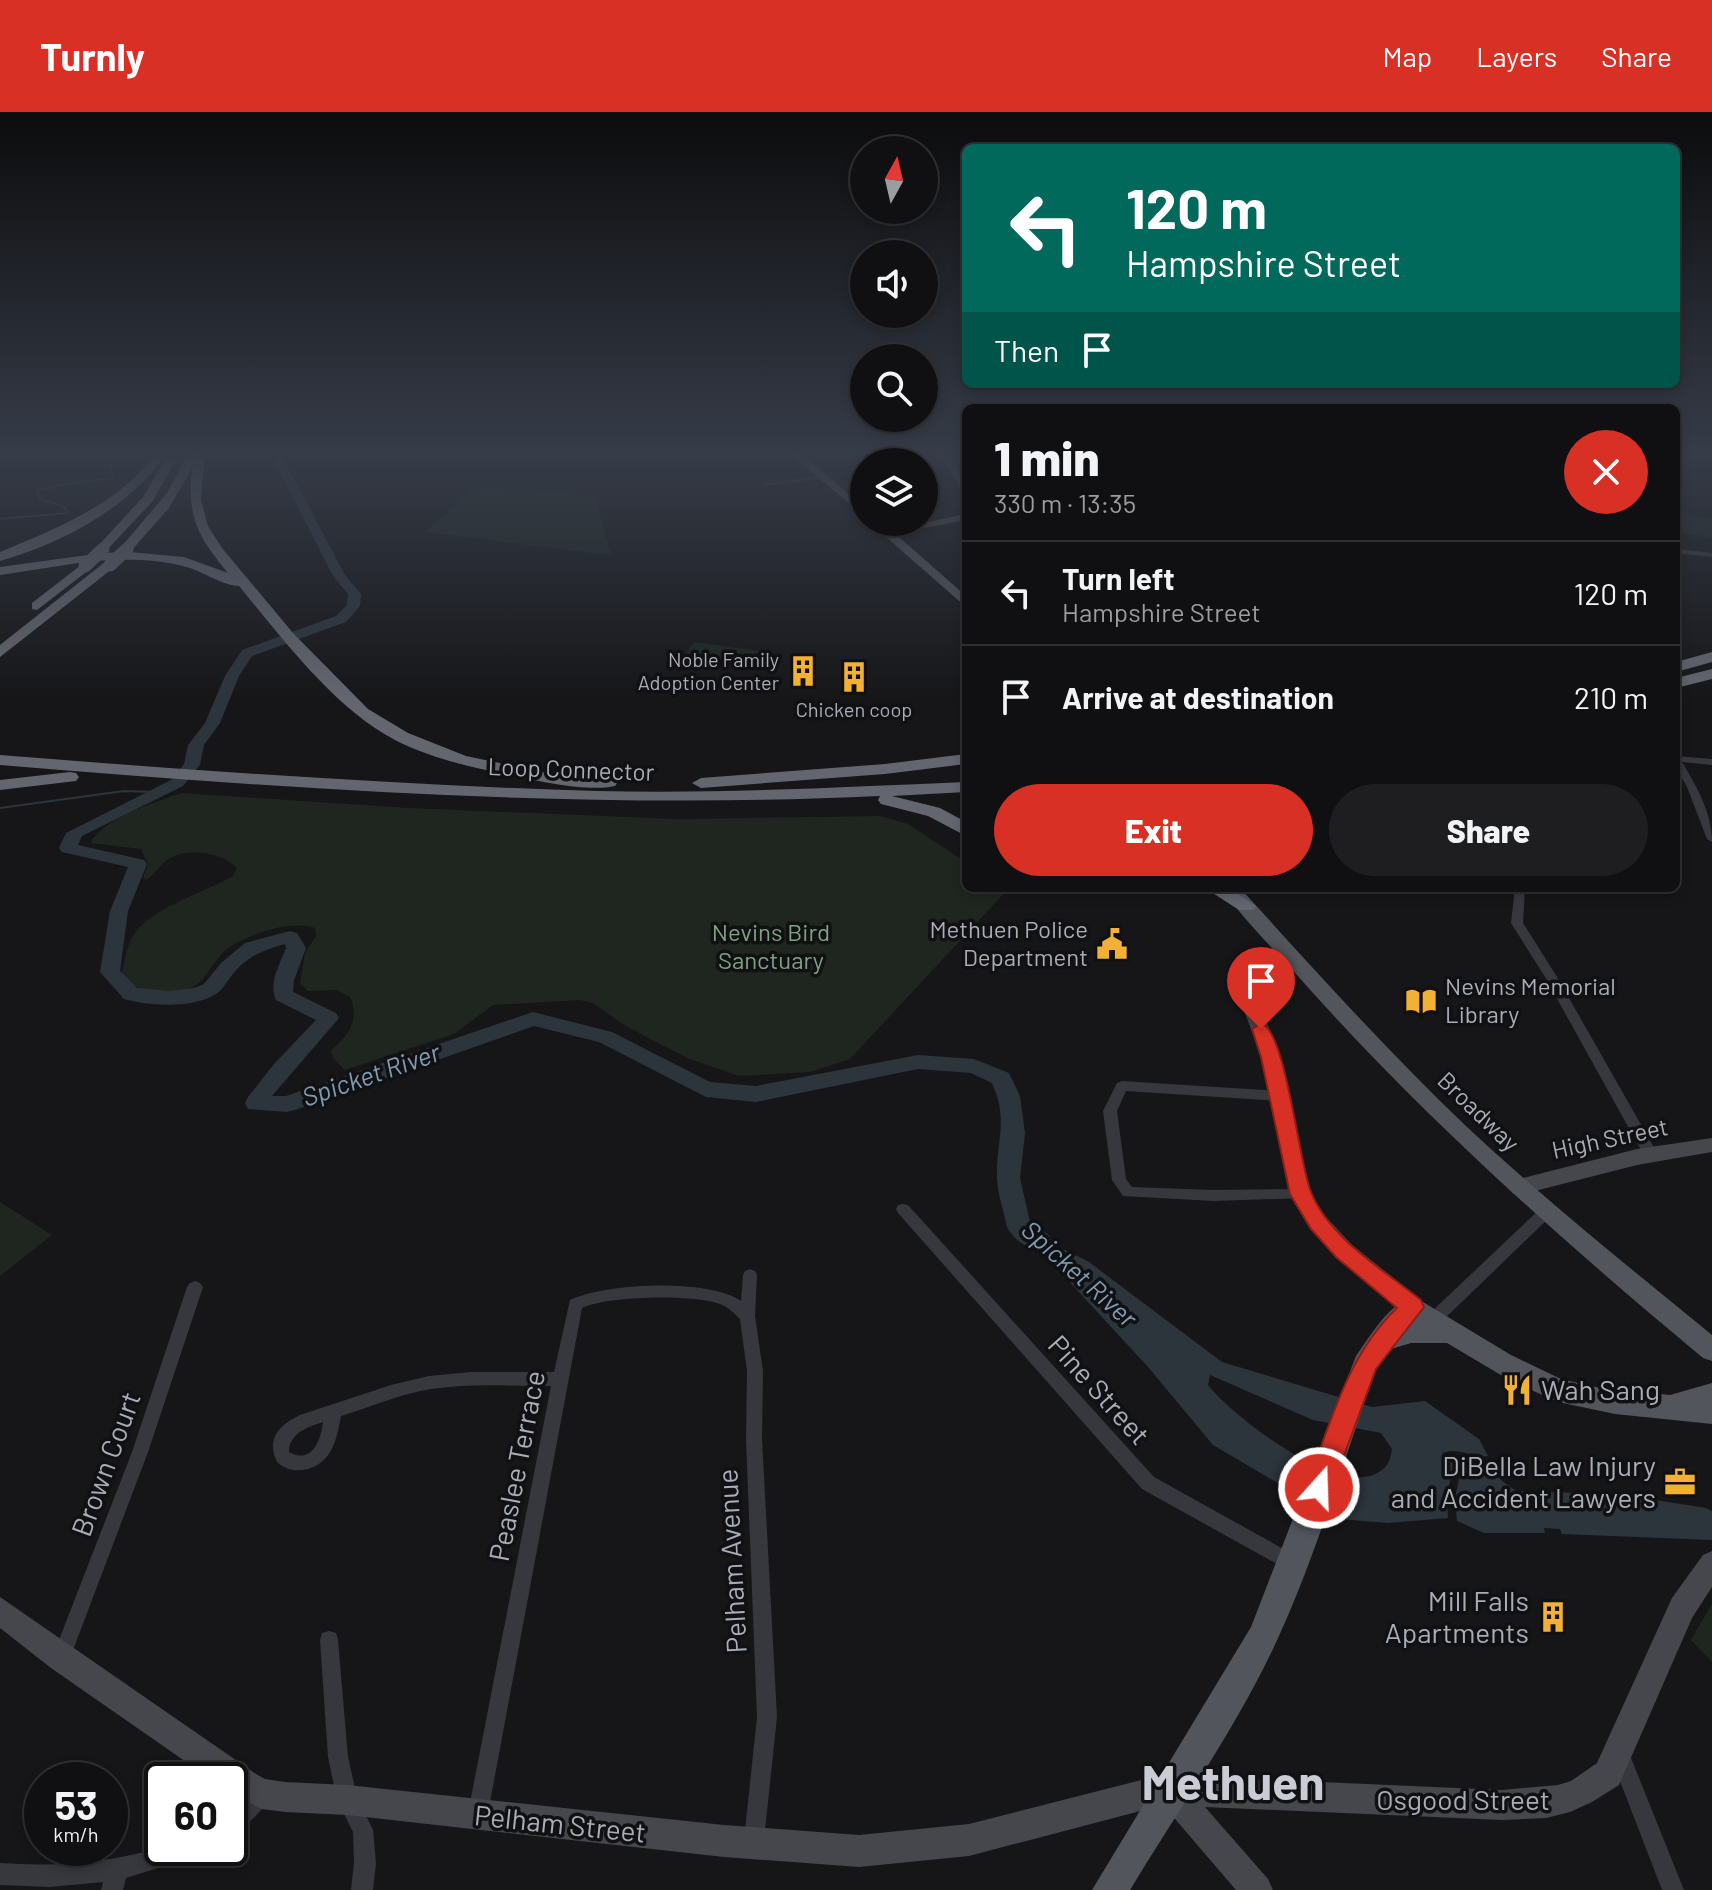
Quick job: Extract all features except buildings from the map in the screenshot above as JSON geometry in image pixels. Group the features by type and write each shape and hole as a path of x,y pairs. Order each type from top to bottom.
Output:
{"highway":[{"path":"0,557 49,535"},
{"path":"0,633 85,566 116,535"},
{"path":"0,652 110,565 138,535"},
{"path":"208,535 250,593"},
{"path":"0,571 84,558 148,558 210,569 250,593"},
{"name":"Loop Connector","path":"250,593 362,712 384,728 435,751 485,766 543,777 798,795 962,787"},
{"path":"1680,666 1712,657"},
{"path":"1680,682 1712,674"},
{"path":"688,788 962,759"},
{"path":"0,760 174,774"},
{"name":"Loop Connector","path":"174,774 495,792 688,788 962,773"},
{"path":"0,785 92,776 174,774"},
{"path":"798,795 902,803 934,812 962,828"},
{"path":"1222,892 1246,906"}],"main road":[{"path":"891,536 962,599"},
{"name":"Broadway","path":"1234,892 1377,1050 1459,1132 1519,1187 1712,1350"},
{"path":"1291,957 1246,993 1271,1057 1300,1194 1318,1223 1344,1251 1433,1320 1499,1363 1579,1396 1712,1412"},
{"name":"High Street","path":"1519,1187 1651,1155 1712,1145"},
{"path":"1110,1890 1262,1638 1365,1364 1382,1341 1433,1320"},
{"path":"1382,1341 1411,1332 1433,1320"},
{"path":"1657,1405 1693,1401 1712,1395"},
{"name":"Osgood Street","path":"1171,1791 1502,1805 1558,1803 1589,1789 1608,1774 1682,1608 1712,1564"},
{"path":"0,1611 61,1658 262,1794"},
{"name":"Pelham Street","path":"262,1794 347,1800 753,1844 859,1851 969,1840 1161,1790 1171,1791"},
{"path":"1171,1791 1257,1890"}],"street":[{"path":"1680,551 1712,555"},
{"path":"1680,759 1712,762"},
{"path":"1680,766 1692,787 1712,839"},
{"path":"1520,892 1517,923 1551,977 1651,1155"},
{"path":"1278,1096 1122,1086 1110,1111 1119,1180 1128,1192 1300,1194"},
{"name":"Pine Street","path":"903,1209 1148,1483 1292,1563"},
{"path":"1433,1320 1547,1211"},
{"name":"Pelham Avenue","path":"750,1275 747,1316 755,1371 754,1439 766,1695 753,1844"},
{"name":"Brown Court","path":"61,1658 140,1452 195,1287"},
{"name":"Peaslee Terrace","path":"478,1816 575,1304 583,1299 632,1294 699,1294 723,1298 747,1316"},
{"path":"333,1412 432,1382 559,1379"},
{"path":"329,1640 338,1757 347,1800 363,1830 365,1863 362,1890"},
{"path":"1618,1751 1673,1890"},
{"path":"248,1808 262,1794"},
{"path":"0,1874 115,1880 148,1866"}],"green space":[{"path":"449,535 606,535 611,555"},
{"path":"695,642 759,651 749,664 684,655"},
{"name":"Nevins Bird Sanctuary","path":"181,793 408,808 675,819 881,816 908,824 962,859 962,892 1005,892 850,1059 810,1072 739,1076 687,1058 624,1025 593,1003 580,1000 493,1005 454,1034 345,1070 333,1058 331,1050 351,1026 354,1013 350,997 336,990 308,991 300,984 305,953 316,936 315,928 284,927 242,940 223,953 200,982 181,991 148,991 128,982 121,975 129,944 147,921 233,876 237,868 214,855 187,853 170,858 146,880 143,877 148,864 141,849 90,843 107,825"},
{"path":"0,1202 52,1235 0,1276"},
{"path":"1712,1604 1712,1662 1691,1640"}],"water":[{"path":"1019,1227 1089,1262 1222,1362 1372,1407 1425,1401 1479,1439 1488,1456 1454,1451 1442,1453 1454,1462 1447,1495 1448,1518 1388,1523 1339,1519 1213,1445 1148,1367","holes":["1210,1375 1313,1420 1381,1433 1392,1449 1386,1466 1369,1476 1346,1476 1292,1453 1265,1436 1221,1399 1208,1385"]},
{"path":"1492,1463 1502,1481 1516,1491 1616,1494 1706,1508 1712,1511 1712,1540 1562,1534 1560,1529 1544,1528 1545,1533 1484,1533 1457,1521 1455,1498 1462,1465"}],"waterway":[{"name":"Spicket River","path":"318,535 339,576 355,594 353,606 341,619 247,653 232,676 212,723 196,745 192,765 177,783 75,833 68,848 138,864 119,911 110,972 131,994 169,998 211,989 228,967 252,947 290,937 296,948 284,980 283,995 329,1018 281,1069 256,1103 287,1104 533,1019 605,1037 706,1089 756,1094 918,1062 974,1066 1001,1078 1009,1096 1014,1133 1008,1178 1019,1227 1040,1242"},
{"path":"0,808 124,791 157,792"}],"place":[{"name":"Noble Family Adoption Center","path":"803,671"},
{"name":"Chicken coop","path":"854,677"},
{"name":"Methuen Police Department","path":"1112,944"},
{"name":"Nevins Memorial Library","path":"1421,1001"},
{"name":"Wah Sang","path":"1517,1390"},
{"name":"DiBella Law Injury and Accident Lawyers","path":"1680,1482"},
{"name":"Mill Falls Apartments","path":"1553,1617"}],"district":[{"name":"Methuen","path":"1233,1783"}],"route":[{"path":"1261,1029 1271,1057 1300,1194 1318,1223 1344,1251 1372,1277 1413,1307 1392,1327 1365,1364 1319,1488"}]}
